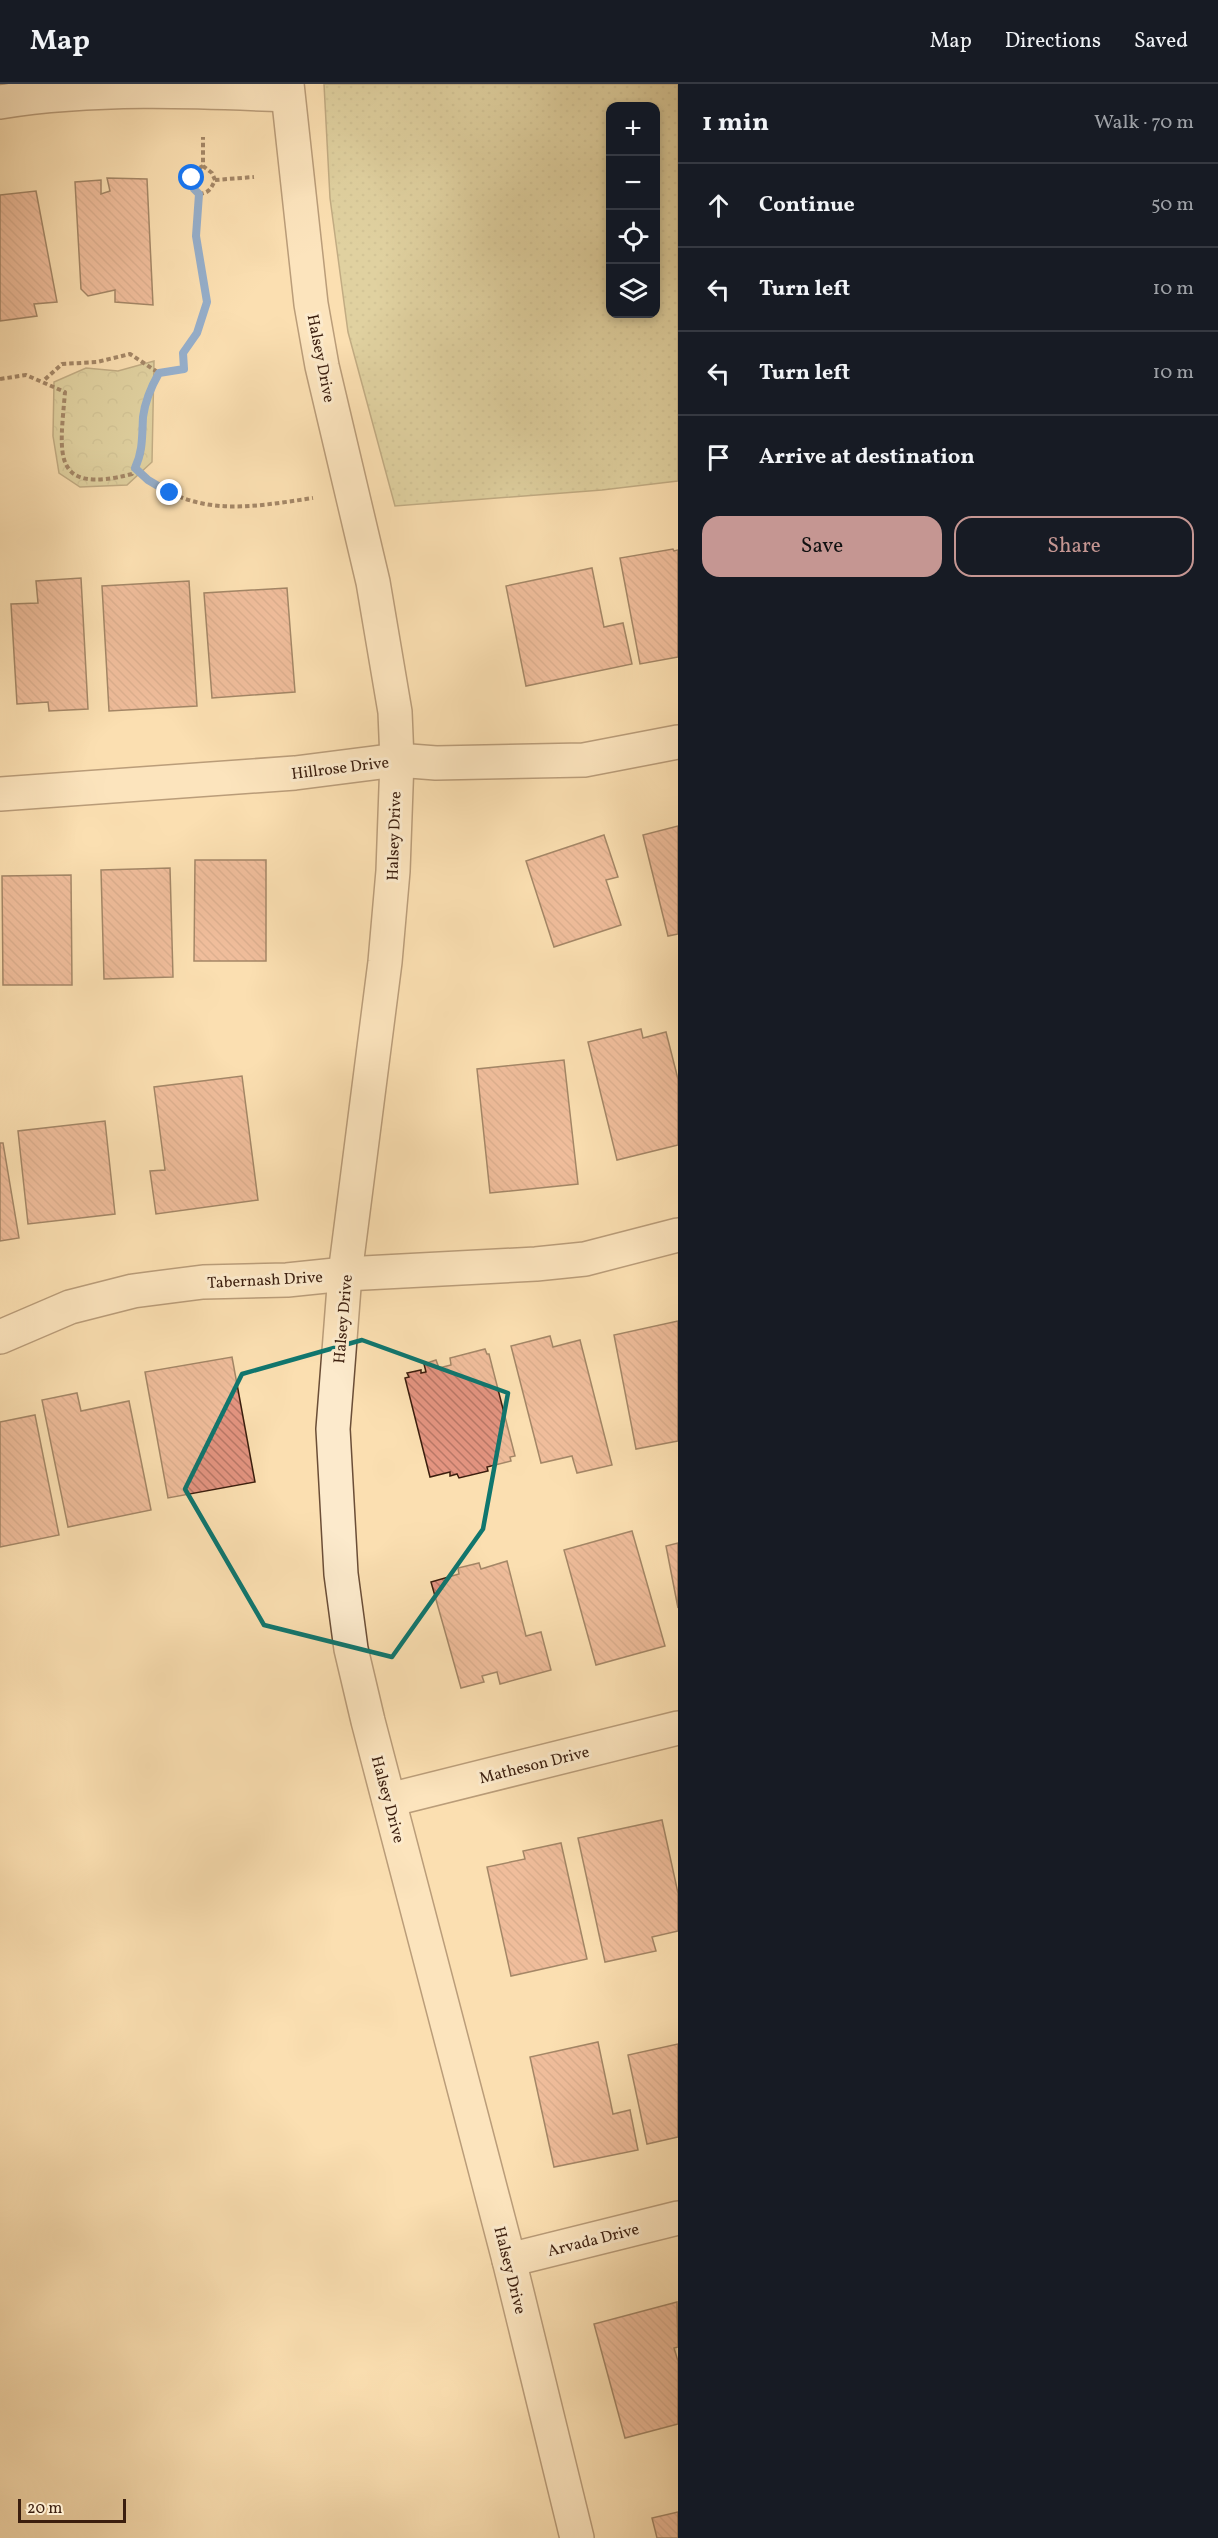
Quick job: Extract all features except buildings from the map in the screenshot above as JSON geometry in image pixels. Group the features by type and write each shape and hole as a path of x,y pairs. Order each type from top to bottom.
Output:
{"street":[{"path":"0,102 38,96 287,89"},
{"name":"Halsey Drive","path":"287,89 311,304 322,366 373,582 395,712 393,871 385,962 345,1275 333,1429 341,1575 351,1649 509,2260 577,2538"},
{"name":"Hillrose Drive","path":"0,794 295,773 396,760 436,763 584,760 678,742"},
{"name":"Tabernash Drive","path":"0,1337 70,1307 132,1291 203,1282 286,1280 575,1260 678,1235"},
{"name":"Matheson Drive","path":"389,1800 678,1728"},
{"name":"Arvada Drive","path":"509,2260 678,2218"}],"path":[{"path":"203,137 203,166"},
{"path":"199,194 210,190 215,180 212,173 203,166"},
{"path":"43,381 62,364 97,362 130,354 159,373 184,369 183,353 197,333 207,302 196,236 199,194 194,189 192,172 203,166"},
{"path":"215,180 254,177"},
{"path":"0,379 26,375 65,392 62,434 64,465 73,475 91,479 117,478 132,474 142,453 144,416 149,390 159,373"},
{"path":"135,468 148,480 195,504 234,508 313,498"}],"highlighted area":[{"path":"362,1340 508,1393 483,1529 392,1657 264,1625 185,1489 242,1374"}],"green space":[{"path":"324,84 678,84 678,481 602,490 395,506 348,332 330,198"},
{"path":"154,361 152,462 127,485 80,487 59,473 53,436 54,382 86,368 118,371"}],"route":[{"path":"170,493 148,480 135,468 142,453 144,416 149,390 159,373 184,369 183,353 197,333 207,302 196,236 199,194 194,189 192,178"}]}
